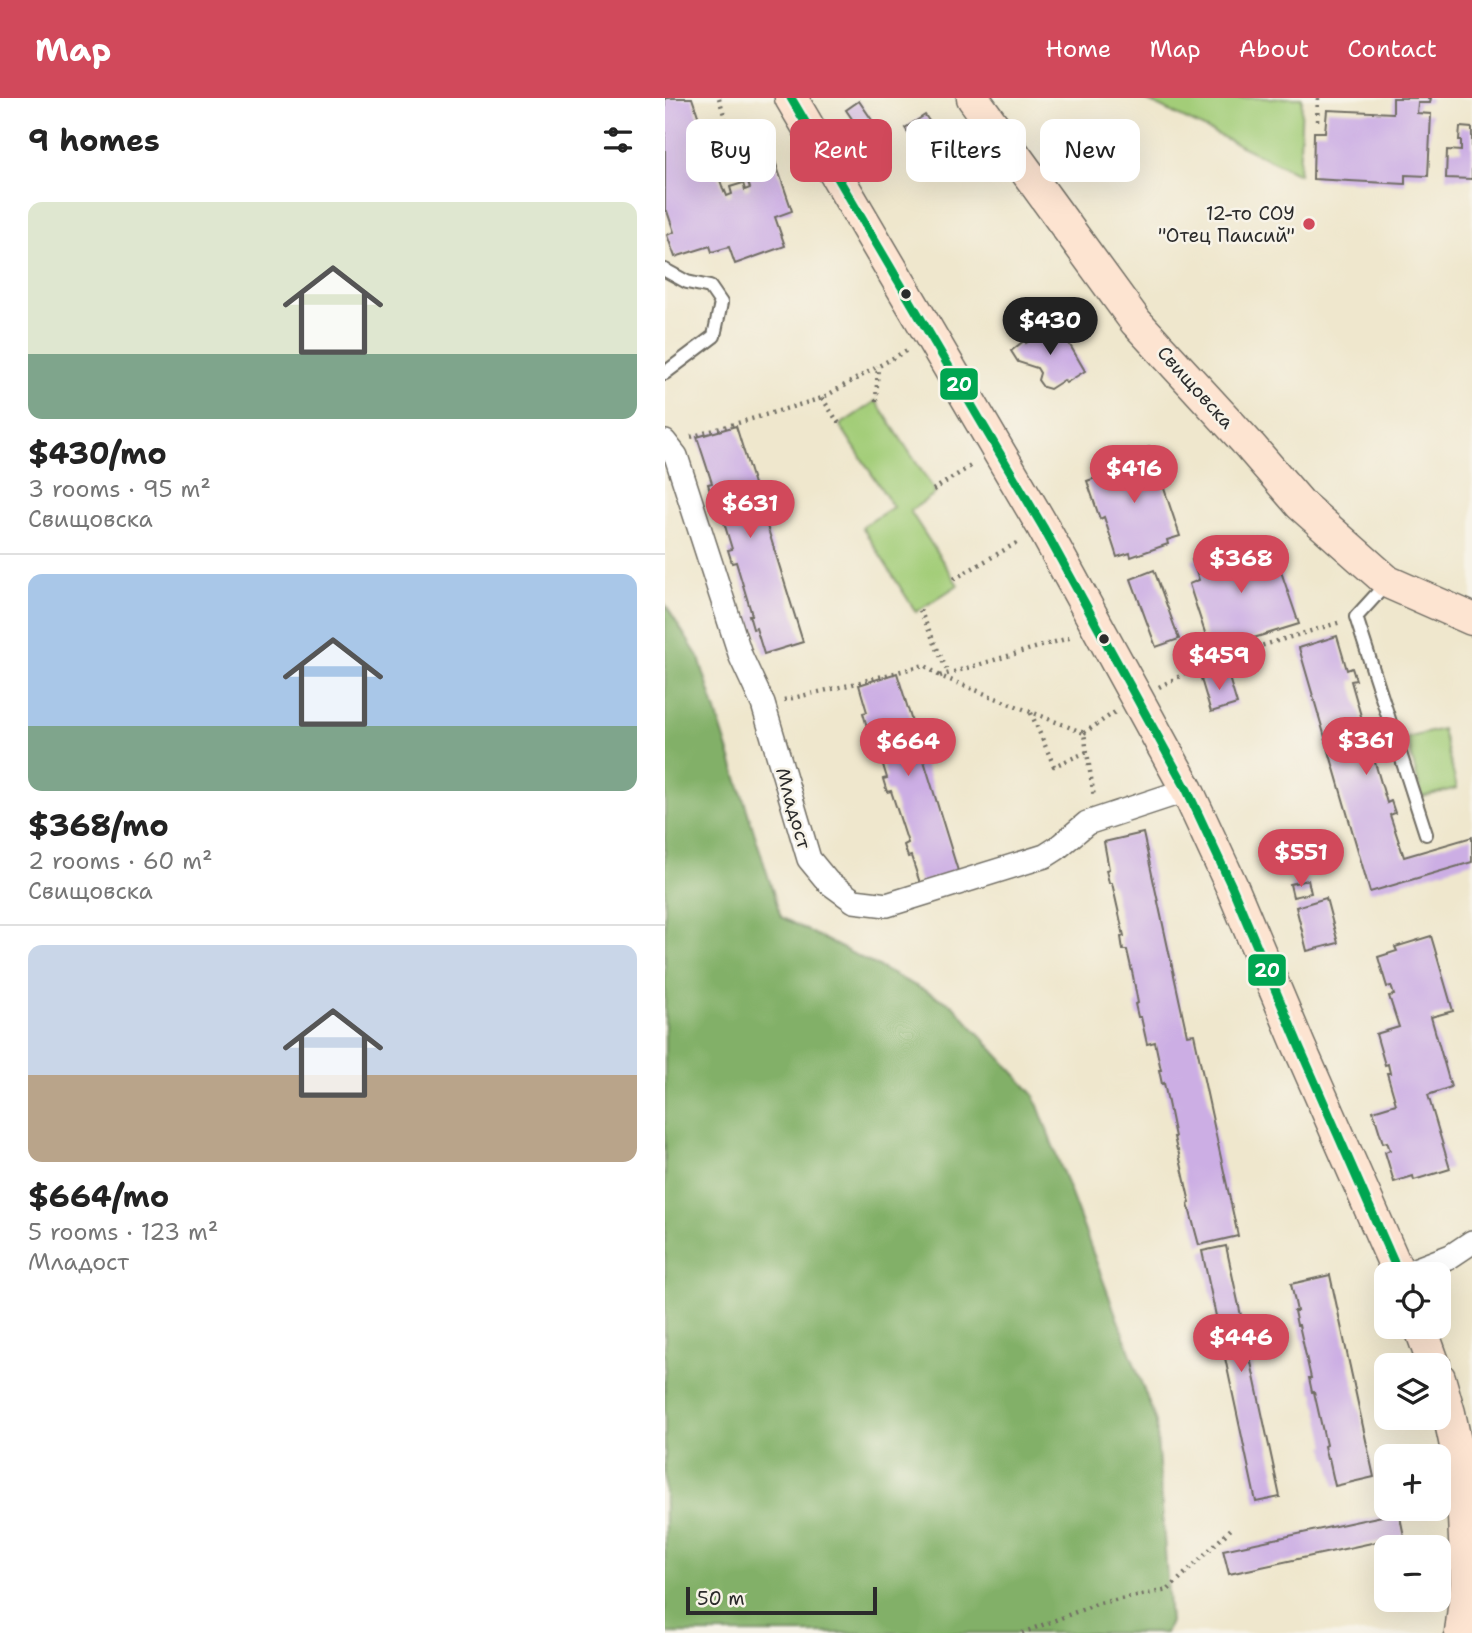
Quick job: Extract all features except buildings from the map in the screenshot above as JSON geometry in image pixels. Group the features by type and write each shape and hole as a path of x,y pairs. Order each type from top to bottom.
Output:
{"street":[{"path":"791,98 998,448 1187,790 1397,1262"},
{"name":"Свищовска","path":"973,98 1136,322 1301,505 1388,582 1472,619"},
{"name":"Младост","path":"666,443 676,456 741,657 763,704 809,859 828,882 854,901 887,905 1045,856 1087,822 1187,790"},
{"path":"1435,1262 1451,1256 1472,1242"},
{"path":"1451,1419 1465,1462 1467,1583 1461,1633"}],"lane":[{"path":"665,270 687,282 710,287 721,303 714,336 665,373"},
{"path":"1388,582 1356,617 1426,834"}],"path":[{"path":"719,98 725,119"},
{"path":"1317,121 1318,98"},
{"path":"666,443 822,398 933,337"},
{"path":"876,401 878,366"},
{"path":"822,398 840,425"},
{"path":"933,490 998,448"},
{"path":"954,579 1043,527"},
{"path":"920,610 948,673"},
{"path":"1084,733 1136,698 1207,662 1356,617"},
{"path":"940,676 1100,629"},
{"path":"763,704 924,665 940,676 1084,733"},
{"path":"1031,712 1054,766 1087,752"},
{"path":"1084,733 1090,772"},
{"path":"1022,1633 1099,1602 1168,1590 1232,1528"}],"green space":[{"path":"1142,98 1302,98 1299,174"},
{"path":"876,401 936,493 910,511 958,585 916,612 862,527 893,507 840,425"},
{"path":"665,604 699,658 781,917 953,1005 1034,1095 1156,1422 1170,1622 1165,1633 665,1633"},
{"path":"1442,729 1457,788 1422,797 1407,738"}],"transit line":[{"name":"20","path":"791,98 1043,527 1187,790 1232,887 1394,1262"}],"place":[{"name":"12-то СОУ \"Отец Паисий\"","path":"1309,224"}]}
